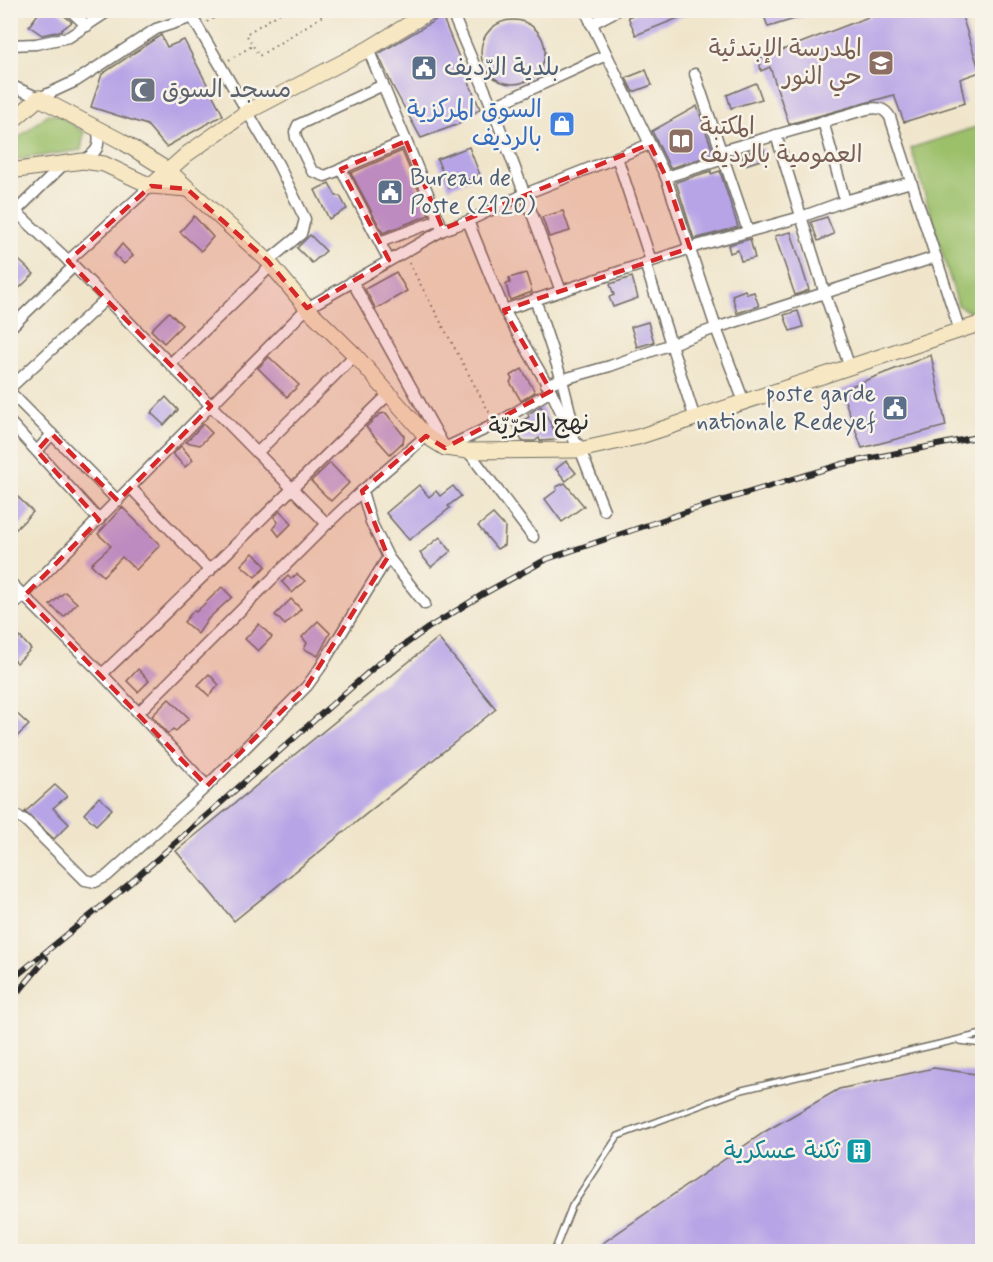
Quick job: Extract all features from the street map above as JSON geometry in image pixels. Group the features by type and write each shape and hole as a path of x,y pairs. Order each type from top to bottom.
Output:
{"street":[{"path":"70,10 87,26"},
{"path":"10,45 69,37 110,10"},
{"path":"10,328 71,264 187,153 247,112 368,49 432,10"},
{"path":"451,10 492,107 561,291"},
{"path":"585,10 666,177 716,328 744,402"},
{"path":"591,24 618,10"},
{"path":"10,123 39,98 76,81 156,29 192,17 278,164 305,219 301,234 170,364"},
{"path":"368,49 441,225"},
{"path":"492,107 606,56"},
{"path":"695,74 748,231"},
{"path":"11,85 39,98"},
{"path":"383,85 298,125 295,132 296,138 312,171 324,176 406,141"},
{"name":"نهج الحرّيّة","path":"39,98 146,155 170,171 270,263 307,308 355,355 426,436 445,448 468,451 579,450 638,437 982,323"},
{"path":"666,177 776,135 874,107 882,109 890,117 960,331"},
{"path":"823,121 845,201"},
{"path":"83,161 96,152 100,141 98,129"},
{"path":"776,135 850,368"},
{"path":"380,242 441,225 468,221 525,194 650,144"},
{"path":"617,157 695,419"},
{"path":"10,171 83,161 104,164 151,186 187,189"},
{"path":"65,163 13,211 106,298 327,524"},
{"path":"342,169 389,260"},
{"path":"504,310 690,248 801,217 845,201 911,182"},
{"path":"468,221 504,310 549,388 579,450 604,510"},
{"path":"10,609 307,308 403,252 441,225"},
{"path":"352,281 445,448 496,424 562,380 936,257"},
{"path":"106,298 10,390 117,501"},
{"path":"535,299 562,380 579,450"},
{"path":"257,453 355,355"},
{"path":"102,674 389,394"},
{"path":"10,423 99,520"},
{"path":"37,451 52,434"},
{"path":"138,712 362,490 426,436"},
{"path":"468,451 532,537"},
{"path":"131,488 210,571"},
{"path":"362,490 371,522 388,557 425,604"},
{"path":"10,805 85,880 95,882 107,876 207,786 307,686 388,557"},
{"path":"10,582 102,674 207,786"},
{"path":"10,813 25,820"}],"lane":[{"path":"554,1251 572,1206 618,1136 742,1090 982,1034"},
{"path":"957,1040 982,1044"}],"path":[{"path":"192,17 228,10"},
{"path":"285,10 246,34 259,56 332,10"},
{"path":"220,65 252,46"},
{"path":"403,252 496,424"}],"highlighted area":[{"path":"406,141 443,229 650,144 666,177 690,248 504,310 551,391 445,448 426,436 362,491 388,557 307,686 207,786 24,596 99,520 37,451 52,434 118,501 211,406 68,261 151,186 187,189 268,261 307,308 389,260 341,169"}],"green space":[{"path":"48,114 58,115 84,132 81,150 14,160 11,156 11,144"},
{"path":"982,125 982,309 971,313 958,305 911,148"}],"building":[{"path":"41,10 57,10 72,22 60,31 42,35 29,26"},
{"path":"644,10 696,11 636,35 628,17"},
{"path":"762,10 815,10 815,13 768,27"},
{"name":"المدرسة الإبتدئية حي النور","path":"879,10 960,10 980,72 960,79 965,103 904,122 894,95 789,124 770,67 761,71 759,59 871,16"},
{"name":"بلدية الرّديف","path":"442,16 480,109 459,124 421,138 378,54"},
{"path":"513,20 525,22 536,29 543,40 545,52 543,64 536,75 525,82 513,84 501,82 490,75 483,64 481,52 483,40 490,29 501,22"},
{"name":"مسجد السوق","path":"161,35 167,47 184,40 223,115 166,147 147,125 91,107 102,74"},
{"path":"646,70 652,85 633,92 626,78"},
{"path":"756,83 762,99 731,108 727,95"},
{"name":"المكتبة العمومية بالرديف","path":"697,106 712,155 670,168 652,131"},
{"path":"469,147 480,175 449,188 437,159"},
{"path":"763,148 767,158 745,165 741,154"},
{"name":"Bureau de Poste (2120)","path":"402,151 429,215 383,233 351,173"},
{"path":"711,171 711,174 720,171 738,227 694,239 676,182"},
{"path":"329,183 347,209 329,219 315,190"},
{"path":"563,211 570,231 549,237 542,217"},
{"path":"194,216 213,237 201,251 180,232"},
{"path":"827,217 834,234 818,241 811,222"},
{"path":"791,232 809,290 795,295 775,236"},
{"path":"310,235 326,251 312,263 297,248"},
{"path":"750,239 755,258 741,261 738,250 730,253 728,245"},
{"path":"122,244 133,256 124,264 114,254"},
{"path":"10,252 34,274 10,297"},
{"path":"396,272 407,291 376,309 365,289"},
{"path":"526,273 532,292 510,300 506,284 510,283 509,278"},
{"path":"632,277 638,298 613,307 609,297 614,295 610,284"},
{"path":"745,290 747,294 754,292 759,306 737,313 732,295"},
{"path":"798,311 803,327 790,331 784,315"},
{"path":"169,312 182,325 164,343 151,330"},
{"path":"648,322 654,342 637,347 631,327"},
{"name":"poste garde nationale Redeyef","path":"931,355 946,426 862,448 841,390"},
{"path":"269,357 299,385 287,397 258,368"},
{"path":"522,369 535,392 521,401 510,382 512,379 510,376"},
{"path":"166,397 178,410 164,425 151,413"},
{"path":"541,406 558,438 522,441 513,426 529,417 528,414"},
{"path":"386,413 404,436 403,442 390,454 366,427 380,414"},
{"path":"203,424 212,433 200,445 186,442"},
{"path":"181,446 193,460 185,467 173,454"},
{"path":"566,461 576,473 566,481 556,469"},
{"path":"330,463 349,483 331,501 311,481"},
{"path":"565,483 584,506 562,522 545,499 557,490 556,487"},
{"path":"419,485 429,497 436,491 440,496 453,486 461,496 448,506 450,508 409,540 386,513"},
{"path":"16,495 33,512 10,535 10,501"},
{"path":"122,507 160,545 136,570 122,557 103,576 91,564 111,546 98,534"},
{"path":"280,511 292,523 279,536 273,528 278,522 274,517"},
{"path":"493,514 505,527 504,545 497,549 478,526"},
{"path":"440,537 451,551 431,567 420,553"},
{"path":"253,553 266,566 255,577 241,565"},
{"path":"297,574 305,581 292,593 282,582 288,576 291,579"},
{"path":"222,587 232,597 208,619 198,634 184,622 194,610 196,612"},
{"path":"65,592 77,603 64,617 50,605"},
{"path":"291,599 301,609 285,625 275,615"},
{"path":"318,621 330,633 318,656 304,649 307,643 302,637"},
{"path":"259,624 272,637 258,651 245,639"},
{"path":"20,637 31,649 17,663 10,657 10,646"},
{"path":"438,638 496,709 234,921 176,851"},
{"path":"138,669 149,681 138,692 127,681"},
{"path":"209,674 219,685 209,696 198,685"},
{"path":"169,699 189,718 176,731 173,729 168,734 152,716"},
{"path":"15,712 29,725 10,743 10,717"},
{"path":"55,785 67,796 53,808 69,824 54,839 25,812"},
{"path":"99,797 112,809 96,825 84,814"},
{"name":"ثكنة عسكرية","path":"934,1068 982,1075 982,1251 604,1251 600,1245 766,1131 839,1089"}],"railway":[{"path":"10,981 129,884 379,663 428,628 485,593 547,559 695,509 842,464 982,436"},
{"path":"10,998 20,990 46,959"}],"place":[{"name":"المدرسة الإبتدئية حي النور","path":"881,63"},
{"name":"بلدية الرّديف","path":"424,68"},
{"name":"مسجد السوق","path":"143,90"},
{"name":"السوق المركزية بالرديف","path":"562,124"},
{"name":"المكتبة العمومية بالرديف","path":"681,141"},
{"name":"Bureau de Poste (2120)","path":"390,192"},
{"name":"poste garde nationale Redeyef","path":"895,408"},
{"name":"ثكنة عسكرية","path":"859,1151"}]}
